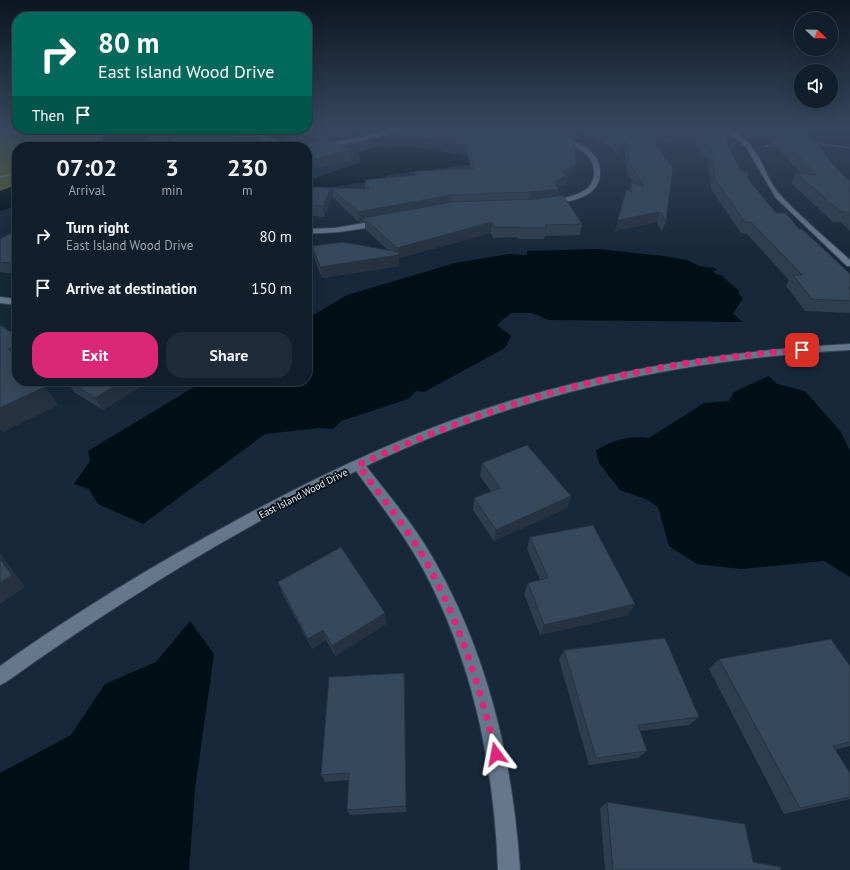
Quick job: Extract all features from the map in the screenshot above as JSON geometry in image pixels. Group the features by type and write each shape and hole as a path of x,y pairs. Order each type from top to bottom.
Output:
{"street":[{"path":"541,204 564,200 588,191 595,185 597,169"},
{"path":"761,169 769,185 778,197 850,264"},
{"path":"312,231 349,229 387,221"},
{"path":"0,300 12,301"},
{"name":"East Island Wood Drive","path":"0,676 105,605 184,557 277,505 358,465 409,442 514,404 581,385 645,370 709,359 773,352 850,347"},
{"path":"358,465 411,538 427,564 458,626 472,663 496,754 504,808 509,870"}],"path":[{"path":"0,177 12,174"}],"shaded area":[{"path":"0,169 12,169 12,187 0,191"},
{"path":"342,169 439,169 388,175 379,180 320,189 312,189 312,179"},
{"path":"12,187 12,207 0,211 0,191"},
{"path":"597,249 663,256 687,260 699,266 715,268 717,270 713,271 715,274 721,275 739,291 738,293 743,298 733,314 743,322 549,320 532,313 511,313 497,325 511,336 505,348 424,392 416,391 408,399 341,421 333,429 319,428 265,434 143,524 98,504 89,489 74,484 90,461 88,451 196,386 312,386 312,316 347,295 455,263 509,254 527,255 527,251"},
{"path":"769,376 777,384 805,391 841,432 850,451 850,577 824,561 741,569 697,564 669,546 658,507 646,499 620,490 599,463 596,450 603,446 621,439 634,437 649,438 704,403 729,401 734,392"},
{"path":"190,621 214,654 195,789 189,870 0,870 0,773 71,735 105,684 156,662"}],"building":[{"path":"568,169 561,173 568,174 554,182 559,189 530,192 451,195 358,212 331,188 369,189 365,180 416,175 415,171"},
{"path":"633,169 673,169 666,221 660,212 618,220 626,190 632,192 631,182 644,186"},
{"path":"714,169 740,169 741,171 747,172 749,180 776,213 786,213 799,229 802,229 850,274 850,301 812,299 793,275 802,275 752,223 745,222 715,179"},
{"path":"811,169 837,169 850,181 850,215 846,212 840,211 796,173 817,175"},
{"path":"312,187 331,188 323,206 312,205"},
{"path":"563,195 582,224 545,225 546,228 519,228 494,227 492,222 397,248 364,218 452,202 536,199"},
{"path":"12,233 12,263 0,262 0,239"},
{"path":"343,242 399,252 399,255 320,267 312,246"},
{"path":"0,325 12,333 12,347 8,349 12,353 12,386 45,387 0,408"},
{"path":"77,386 115,386 95,398"},
{"path":"527,445 571,496 496,530 474,498 500,488 482,463"},
{"path":"593,525 635,604 544,625 528,583 548,578 530,537"},
{"path":"341,547 385,613 332,646 323,630 308,639 278,582"},
{"path":"0,559 12,575 0,583"},
{"path":"665,638 699,717 638,725 647,751 596,758 564,650"},
{"path":"831,639 850,666 850,742 833,746 850,773 850,797 800,808 719,659"},
{"path":"404,673 406,806 347,810 349,773 321,775 329,677"},
{"path":"607,802 745,824 753,862 780,867 781,870 613,870"}],"route":[{"path":"496,754 472,663 458,626 443,593 411,538 358,465 409,442 445,428 514,404 581,385 645,370 709,359 802,350"}]}
